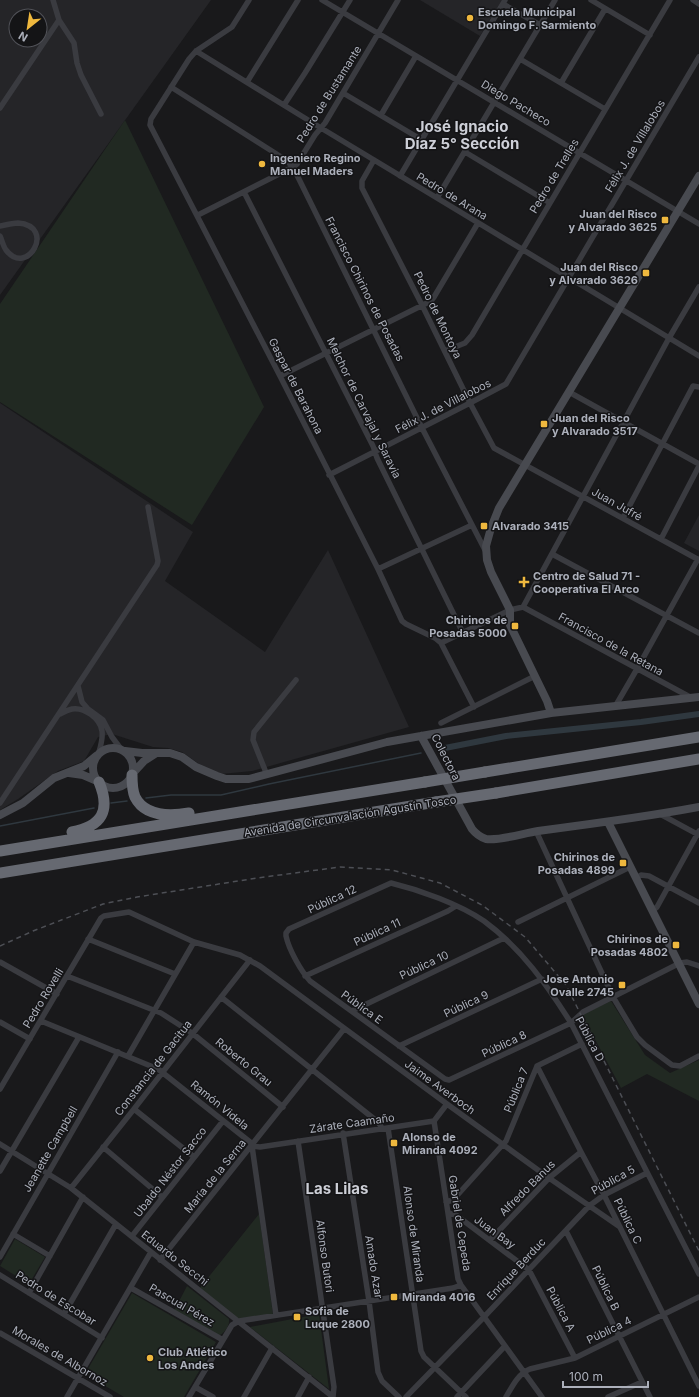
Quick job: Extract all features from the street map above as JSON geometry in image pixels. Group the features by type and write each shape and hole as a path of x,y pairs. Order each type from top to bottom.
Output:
{"highway":[{"name":"Avenida de Circunvalación Agustín Tosco","path":"0,850 699,737"},
{"name":"Avenida de Circunvalación Agustín Tosco","path":"0,873 699,759"},
{"path":"132,774 133,789 136,798 146,809 155,813 177,814 241,805 279,806"},
{"path":"0,844 74,831 91,826 98,820 104,810 103,795 98,781"}],"main road":[{"path":"551,713 547,701 510,625 510,610 491,572 486,551 491,528 499,508 699,176"},
{"name":"Colectora","path":"695,697 551,713 421,736 472,829 477,835 488,839 699,807"},
{"path":"0,815 17,807 38,793 54,778 84,766 98,754 110,748 142,753 176,754 208,773 226,779 249,779 387,742 421,736"},
{"path":"123,750 131,758 133,763 132,774"},
{"path":"66,773 83,775 98,781 107,787 117,788 126,784 132,774 144,761 158,753"},
{"path":"98,754 94,760 93,769 98,781"},
{"path":"608,822 652,911 680,963 699,1004"}],"street":[{"path":"53,0 59,20 74,43 77,63 81,75 101,114"},
{"path":"171,87 196,51 232,27 249,0"},
{"path":"247,82 298,0"},
{"name":"Diego Pacheco","path":"322,0 699,224"},
{"path":"284,105 350,0"},
{"name":"Pedro de Bustamante","path":"198,215 297,164 343,93 398,0"},
{"path":"437,198 555,0"},
{"path":"591,0 650,35"},
{"name":"Pedro de Trelles","path":"445,351 465,343 472,335 670,0"},
{"path":"693,0 699,4"},
{"path":"400,176 504,2 540,25"},
{"path":"561,83 605,9"},
{"path":"0,108 59,20"},
{"name":"Pedro de Arana","path":"196,51 699,356"},
{"path":"381,116 416,56"},
{"name":"Félix J. de Villalobos","path":"329,475 502,387 508,380 699,57"},
{"path":"520,59 605,109"},
{"name":"Gaspar de Barahona","path":"171,87 150,121 150,125 198,215 280,376 378,569 402,620 406,624 441,643"},
{"name":"Francisco Chirinos de Posadas","path":"171,87 286,160 293,167 422,428 486,551"},
{"path":"343,93 422,140"},
{"path":"465,152 550,203"},
{"name":"Pedro de Montoya","path":"374,160 362,181 362,188 494,448 525,465"},
{"name":"Melchor de Carvajal y Saravia","path":"244,192 375,452 463,633"},
{"path":"0,226 18,223 29,225 36,234 37,241 35,248 30,254 25,257 16,257 5,249 0,236"},
{"path":"280,376 422,305 434,297 478,223"},
{"path":"474,707 441,643 510,610 523,607 669,338 697,296 699,287"},
{"path":"623,518 693,386 699,387"},
{"path":"569,392 699,465 661,539"},
{"name":"Juan Jufré","path":"525,465 698,559"},
{"path":"0,803 157,566 158,561 148,507"},
{"path":"378,569 472,526"},
{"path":"552,554 699,633"},
{"path":"616,705 698,559"},
{"name":"Francisco de la Retana","path":"523,607 637,669 695,697"},
{"path":"442,723 535,676"},
{"path":"267,775 252,736 296,680"},
{"path":"78,686 82,702 88,709 103,720 112,737 123,750"},
{"path":"60,714 76,709 85,711 94,717 102,729 102,739 98,754"},
{"path":"652,911 657,907 698,833 660,813"},
{"path":"536,831 613,996 640,1040 672,1065 680,1066 699,1056"},
{"path":"518,922 630,867"},
{"path":"636,878 641,875 646,875 699,903"},
{"name":"Pública D","path":"391,882 456,906 484,921 504,938 532,966 571,1024 582,1044 699,1274"},
{"name":"Pública 12","path":"286,936 286,933 290,930 391,882"},
{"name":"Pública 11","path":"305,976 456,906"},
{"name":"Jaime Averboch","path":"102,916 129,912 194,942 233,953 260,966 548,1178 620,1227"},
{"name":"Pedro Rovelli","path":"1,1085 57,994 102,916"},
{"name":"Pública E","path":"286,936 305,976 318,988 445,1079"},
{"name":"Pública 10","path":"352,1011 504,938"},
{"path":"88,939 175,974"},
{"path":"128,1056 194,942"},
{"name":"Constancia de Gacitua","path":"71,1188 250,960"},
{"path":"0,962 57,994"},
{"path":"680,963 687,962 699,966"},
{"name":"Pública 8","path":"445,1079 452,1079 571,1024 583,1012 680,963"},
{"name":"Roberto Grau","path":"67,976 161,1013 192,1033 283,1107"},
{"name":"Pública 9","path":"399,1046 542,979"},
{"path":"221,997 385,1128"},
{"name":"Ramón Videla","path":"40,1021 155,1067 250,1142 252,1146 276,1315"},
{"path":"0,1022 30,1039"},
{"name":"María de la Serna","path":"160,1260 344,1029"},
{"path":"0,1171 79,1036"},
{"name":"Pública 7","path":"446,1202 453,1200 508,1138 537,1066 582,1044"},
{"name":"Jeanette Campbell","path":"0,1256 118,1052"},
{"name":"Pública C","path":"537,1066 604,1195 699,1386"},
{"path":"434,1121 447,1104"},
{"path":"134,1109 194,1157"},
{"name":"Ubaldo Néstor Sacco","path":"132,1236 224,1121"},
{"name":"Zárate Caamaño","path":"252,1146 298,1141 343,1133 434,1121"},
{"name":"Gabriel de Cepeda","path":"434,1121 458,1279 542,1397"},
{"name":"Alonso de Miranda","path":"385,1128 421,1351 424,1357 435,1367 459,1395 466,1397"},
{"name":"Amado Azar","path":"343,1133 380,1377 385,1385 399,1397"},
{"name":"Alfonso Butori","path":"298,1141 334,1387 333,1397"},
{"name":"Eduardo Secchi","path":"0,1144 48,1173 83,1197 333,1397"},
{"path":"103,1147 162,1197"},
{"name":"Alfredo Banus","path":"490,1240 548,1178 581,1152"},
{"name":"Pública 5","path":"589,1206 604,1195 647,1173"},
{"path":"29,1293 83,1197"},
{"name":"Enrique Berduc","path":"406,1397 589,1206"},
{"name":"Juan Bay","path":"448,1212 490,1240 529,1270"},
{"path":"64,1314 116,1224"},
{"name":"Pública B","path":"566,1231 650,1397"},
{"path":"13,1234 50,1256"},
{"path":"67,1397 151,1252"},
{"name":"Pública A","path":"529,1270 575,1358"},
{"name":"Pedro de Escobar","path":"0,1275 102,1338"},
{"path":"189,1397 232,1326 239,1321 453,1288 461,1285"},
{"name":"Pascual Pérez","path":"131,1288 223,1340"},
{"name":"Pública 4","path":"524,1372 530,1369 575,1358 699,1297"},
{"name":"Morales de Albornoz","path":"0,1333 110,1397"},
{"path":"459,1395 505,1346"},
{"path":"244,1397 272,1348"},
{"path":"506,1397 517,1379 524,1372"},
{"path":"298,1397 309,1378"},
{"path":"608,1397 642,1382"},
{"path":"195,1387 213,1397"}],"shaded area":[{"path":"0,0 211,0 0,295"},
{"name":"Escuela Municipal Domingo F. Sarmiento","path":"420,0 502,0 480,36"},
{"path":"125,120 264,407 192,525 0,402 0,304"},
{"path":"0,403 193,532 165,581 265,652 328,550 409,727 252,771 221,774 205,768 182,752 168,748 153,747 112,734 98,737 84,761 58,771 0,810"},
{"path":"699,515 699,551 684,543"},
{"path":"611,1001 645,1055 670,1073 699,1060 699,1101 647,1074 621,1088 582,1015"},
{"path":"259,1214 273,1314 237,1319 199,1289"},
{"path":"15,1239 45,1257 29,1284 0,1266"},
{"path":"187,1286 229,1319 228,1327 218,1336 174,1311"},
{"name":"Club Atlético Los Andes","path":"132,1293 216,1342 184,1397 124,1397 85,1374"},
{"path":"319,1314 329,1389 250,1327"}],"waterway":[{"path":"445,748 506,736 641,722 699,714"},
{"path":"146,798 171,795 221,795 421,753"},
{"path":"111,803 127,801"},
{"path":"0,826 94,808"}],"railway":[{"path":"0,946 33,931 103,904 137,897 257,878 340,867 392,870 440,883 482,905 525,937 566,985 699,1251"}],"place":[{"name":"Escuela Municipal Domingo F. Sarmiento","path":"470,18"},
{"name":"Ingeniero Regino Manuel Maders","path":"262,164"},
{"name":"Juan del Risco y Alvarado 3625","path":"665,220"},
{"name":"Juan del Risco y Alvarado 3626","path":"646,273"},
{"name":"Juan del Risco y Alvarado 3517","path":"544,424"},
{"name":"Alvarado 3415","path":"484,526"},
{"name":"Centro de Salud 71 - Cooperativa El Arco","path":"524,582"},
{"name":"Chirinos de Posadas 5000","path":"515,626"},
{"name":"Chirinos de Posadas 4899","path":"623,863"},
{"name":"Chirinos de Posadas 4802","path":"676,945"},
{"name":"Jose Antonio Ovalle 2745","path":"622,985"},
{"name":"Alonso de Miranda 4092","path":"394,1143"},
{"name":"Miranda 4016","path":"394,1297"},
{"name":"Sofia de Luque 2800","path":"297,1317"},
{"name":"Club Atlético Los Andes","path":"150,1358"}],"district":[{"name":"José Ignacio Díaz 5° Sección","path":"462,136"},
{"name":"Las Lilas","path":"337,1189"}]}
